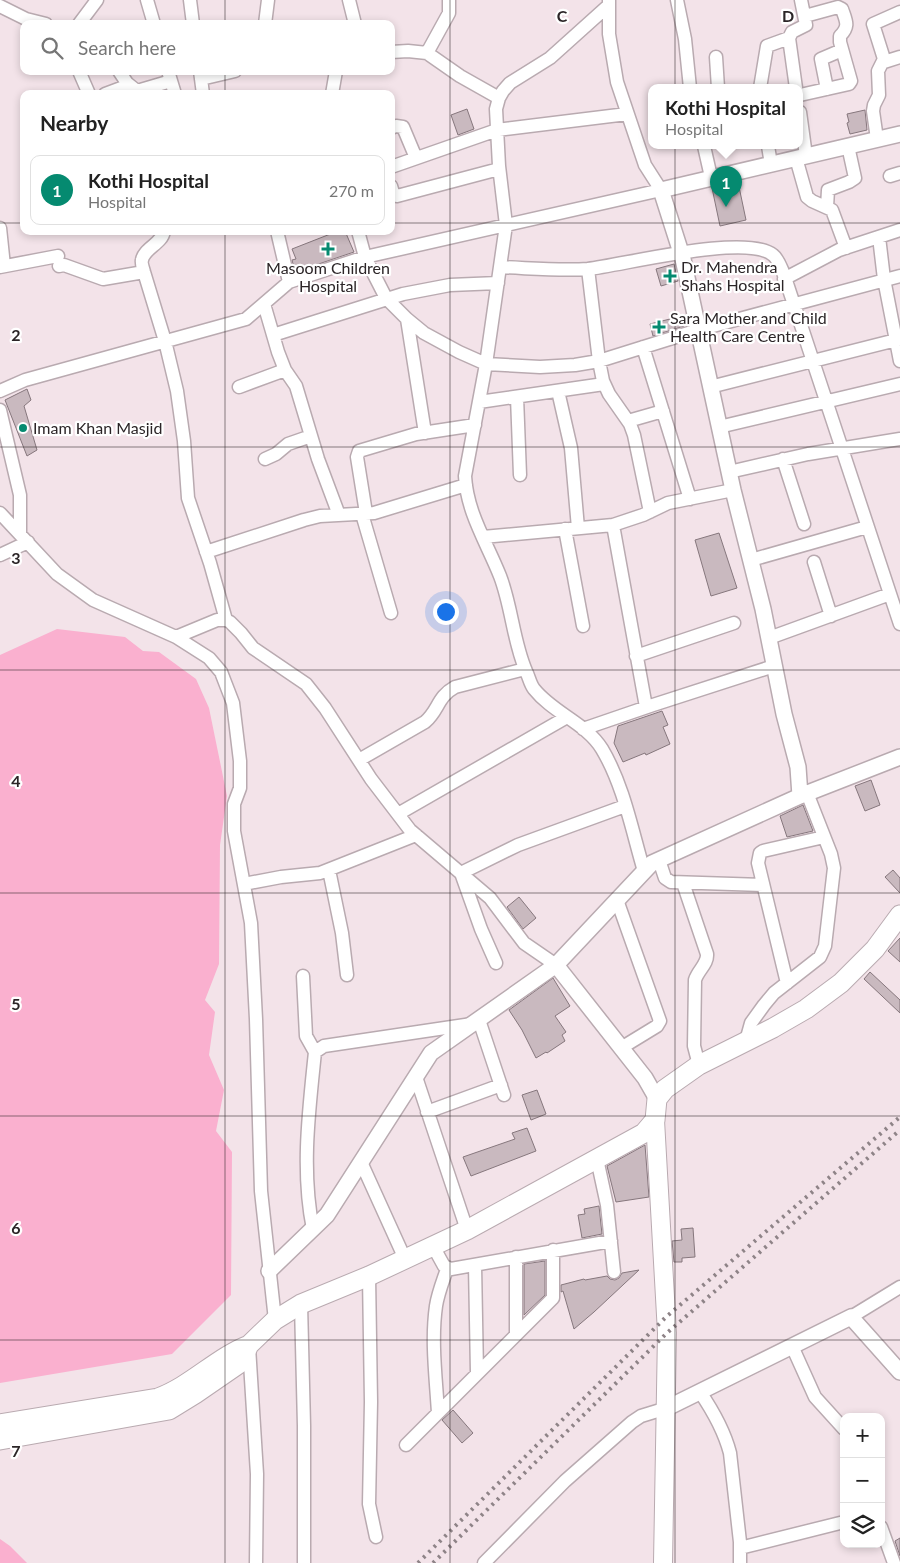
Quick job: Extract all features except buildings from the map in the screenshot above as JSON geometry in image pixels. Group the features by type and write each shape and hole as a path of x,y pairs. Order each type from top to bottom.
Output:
{"main road":[{"path":"663,1563 668,1332 660,1231 655,1120 657,1099 664,1089 699,1065 773,1028 806,1009 841,983 875,949 900,915"},
{"path":"0,1440 169,1410 240,1363 249,1345 275,1320 301,1304 369,1276 467,1230 644,1133 655,1120"},
{"path":"0,1424 158,1398 173,1392 233,1351 249,1345"}],"street":[{"path":"82,20 97,0"},
{"path":"147,0 153,20"},
{"path":"190,0 192,20"},
{"path":"266,20 268,0"},
{"path":"349,0 354,20"},
{"path":"428,53 449,13 449,0"},
{"path":"677,0 685,39 690,84"},
{"path":"795,84 789,38 792,32 806,25 802,0"},
{"path":"609,2 550,58 510,83 499,98 496,109 499,169 506,225 486,364 465,476 472,512 500,577 520,656 532,686 539,695 583,730 600,747 611,766 644,871"},
{"path":"609,2 609,34 617,82 645,164 661,190 681,252 733,490 751,560 803,794 824,837 834,868 825,946 820,957 774,993 751,1023 746,1042"},
{"path":"0,6 30,20"},
{"path":"803,94 851,83 840,36 846,31 847,27 842,9 838,7 805,16"},
{"path":"884,62 873,24 900,12"},
{"path":"761,84 766,46 789,38"},
{"path":"827,89 820,61 842,50"},
{"path":"395,52 428,53 460,76 499,98"},
{"path":"716,57 718,84"},
{"path":"877,139 873,111 878,95 878,71 884,62 900,57"},
{"path":"81,75 87,90"},
{"path":"122,75 134,90 170,76 174,90"},
{"path":"200,75 202,90"},
{"path":"333,90 335,75"},
{"path":"395,166 497,130 627,114"},
{"path":"395,126 402,127 416,158"},
{"path":"0,391 25,380 246,319 289,282 365,257 900,134"},
{"path":"827,207 828,190 855,178 848,146"},
{"path":"705,149 712,178"},
{"path":"768,149 771,164"},
{"path":"801,149 807,197 812,202 827,207 834,213 846,248"},
{"path":"395,194 397,196 499,169"},
{"path":"0,228 2,266 58,261 64,265 104,279 144,272"},
{"path":"784,279 830,254 900,230"},
{"path":"163,235 144,255 142,260 177,390 184,441 188,498 219,591 226,620"},
{"path":"277,235 289,282"},
{"path":"359,235 365,257 386,298 406,319 438,341 486,364 556,367 599,361 698,330 900,276"},
{"path":"879,237 884,279 898,340 900,360"},
{"path":"500,267 588,269 681,252 716,249 750,248 763,250 773,255 778,262 794,304 840,448 900,624"},
{"path":"588,269 599,361 604,384 628,421 636,441 650,512"},
{"path":"273,335 386,298 450,285 498,283"},
{"path":"264,304 285,370 296,386 318,459 339,515"},
{"path":"406,319 425,433"},
{"path":"710,387 898,340"},
{"path":"643,348 690,498"},
{"path":"238,388 285,370"},
{"path":"479,402 604,384"},
{"path":"719,427 900,384"},
{"path":"558,391 571,448 578,528"},
{"path":"517,397 520,475"},
{"path":"0,410 20,495 24,538"},
{"path":"628,421 663,411"},
{"path":"391,613 364,514 357,454 359,451 425,433 475,425"},
{"path":"265,458 276,454 288,444 311,436"},
{"path":"729,472 840,448 900,439"},
{"path":"784,460 804,524"},
{"path":"206,552 304,520 320,516 364,514 388,509 466,485"},
{"path":"483,537 613,525 650,512 668,503 733,490"},
{"path":"0,513 57,574 93,600 176,637 209,658 221,672 233,703 240,770 240,788 234,804 234,831 251,923 261,1191 275,1320"},
{"path":"613,525 646,707"},
{"path":"751,560 867,527"},
{"path":"565,530 583,626"},
{"path":"0,555 24,538"},
{"path":"814,562 831,616"},
{"path":"768,638 890,594"},
{"path":"176,637 216,620 226,620 241,633 253,648 306,684 325,708 398,814 416,835 490,898 524,943 556,965 645,1078 657,1099"},
{"path":"636,656 734,623"},
{"path":"583,730 646,707 774,666"},
{"path":"359,760 425,722 431,717 447,692 462,685 525,669"},
{"path":"398,814 567,717"},
{"path":"269,1271 327,1215 431,1053 556,965 652,863 803,794 900,757"},
{"path":"461,873 518,845 625,806"},
{"path":"244,884 305,876 329,870 416,835"},
{"path":"787,983 758,863 760,853 824,837"},
{"path":"659,860 667,881 763,885"},
{"path":"329,870 342,933 347,975"},
{"path":"461,873 481,929 496,963"},
{"path":"683,882 708,958 695,980 694,1046 699,1065"},
{"path":"617,900 660,1021 657,1026 621,1048"},
{"path":"303,976 306,1036 315,1052 306,1163 308,1209 313,1229"},
{"path":"315,1052 324,1046 477,1022"},
{"path":"427,1112 502,1090 477,1022"},
{"path":"416,1077 467,1230"},
{"path":"596,1159 607,1205 614,1272"},
{"path":"361,1162 405,1259"},
{"path":"433,1246 444,1266 451,1270 611,1241"},
{"path":"406,1445 553,1298 553,1250"},
{"path":"516,1257 516,1335"},
{"path":"475,1265 477,1373"},
{"path":"438,1413 434,1357 436,1308 447,1269"},
{"path":"369,1276 370,1504 376,1537"},
{"path":"484,1563 565,1481 641,1416 667,1408 851,1317 900,1287"},
{"path":"301,1304 304,1426 304,1563"},
{"path":"851,1317 900,1372"},
{"path":"249,1345 257,1474 256,1563"},
{"path":"792,1346 815,1397 840,1425"},
{"path":"700,1392 718,1420 730,1453 740,1563"},
{"path":"740,1548 840,1523"},
{"path":"885,1538 894,1563"}],"shaded area":[{"path":"57,629 125,637 143,651 159,652 196,679 209,708 227,796 220,845 219,964 205,1000 215,1012 209,1055 224,1090 216,1131 232,1152 231,1295 172,1354 0,1383 0,655"},
{"path":"0,1539 10,1546 27,1563 0,1563"}],"railway":[{"path":"418,1563 666,1317 900,1117"},
{"path":"433,1563 667,1333 900,1130"}],"place":[{"name":"Kothi Hospital","path":"726,207"},
{"name":"Masoom Children Hospital","path":"328,249"},
{"name":"Dr. Mahendra Shahs Hospital","path":"670,276"},
{"name":"Sara Mother and Child Health Care Centre","path":"659,327"},
{"name":"Imam Khan Masjid","path":"23,428"}]}
